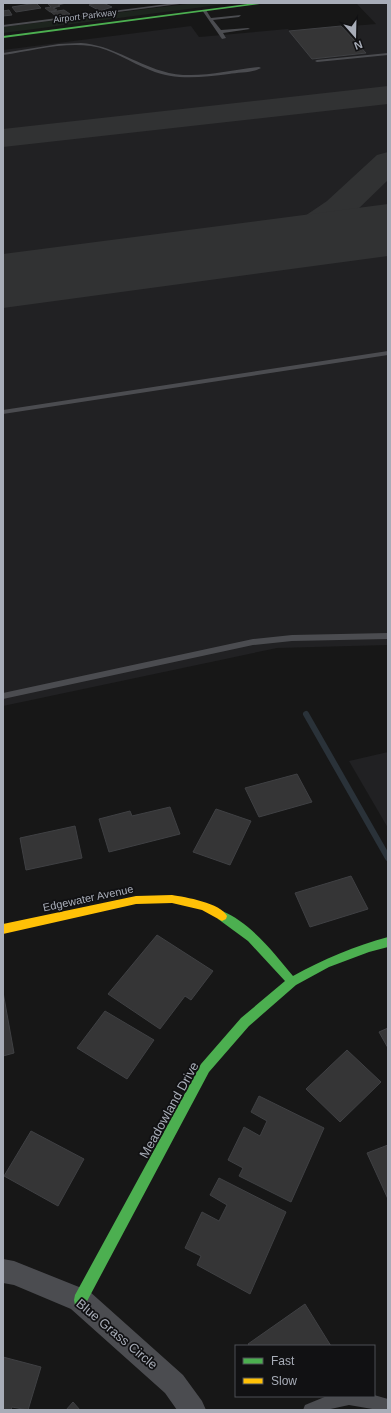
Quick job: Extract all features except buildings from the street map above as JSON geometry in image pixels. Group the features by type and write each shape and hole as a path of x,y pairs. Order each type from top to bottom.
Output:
{"street":[{"name":"Airport Parkway","path":"3,37 265,3"},
{"name":"Edgewater Avenue","path":"3,929 136,900 172,899 204,906 235,923 261,945 292,982"},
{"name":"Meadowland Drive","path":"80,1300 205,1068 245,1022 292,982 325,964 368,947 388,942"},
{"name":"Blue Grass Circle","path":"3,1272 14,1273 80,1300 174,1384 193,1410"}],"lane":[{"path":"3,26 185,3"},
{"path":"204,11 224,38"},
{"path":"210,19 239,16"},
{"path":"220,32 248,29"},
{"path":"3,54 66,46 90,45 107,50 131,62 169,75 186,76 259,68"},
{"path":"317,61 388,54"},
{"path":"3,412 388,353"},
{"path":"3,696 253,642 292,638 388,636"},
{"path":"310,1410 325,1403 347,1397 362,1398 388,1406"}],"shaded area":[{"path":"195,3 234,3 3,33 3,27"},
{"path":"388,3 388,645 277,648 3,706 3,50 191,26 199,37 288,29 290,31 376,24 357,4"},
{"path":"388,752 388,828 349,761"}],"waterway":[{"path":"306,714 388,858"}],"taxiway":[{"path":"3,138 388,95"},
{"path":"229,251 288,237 322,221 356,193 388,162"},
{"path":"337,210 335,213 336,216 354,226 374,230 388,230"}],"runway":[{"path":"3,281 388,230"}],"traffic: fast":[{"path":"3,37 265,3"},
{"path":"222,916 251,937 292,982"},
{"path":"80,1300 205,1068 245,1022 292,982 325,964 368,947 388,942"}],"traffic: slow":[{"path":"3,929 136,900 172,899 204,906 222,916"}]}
